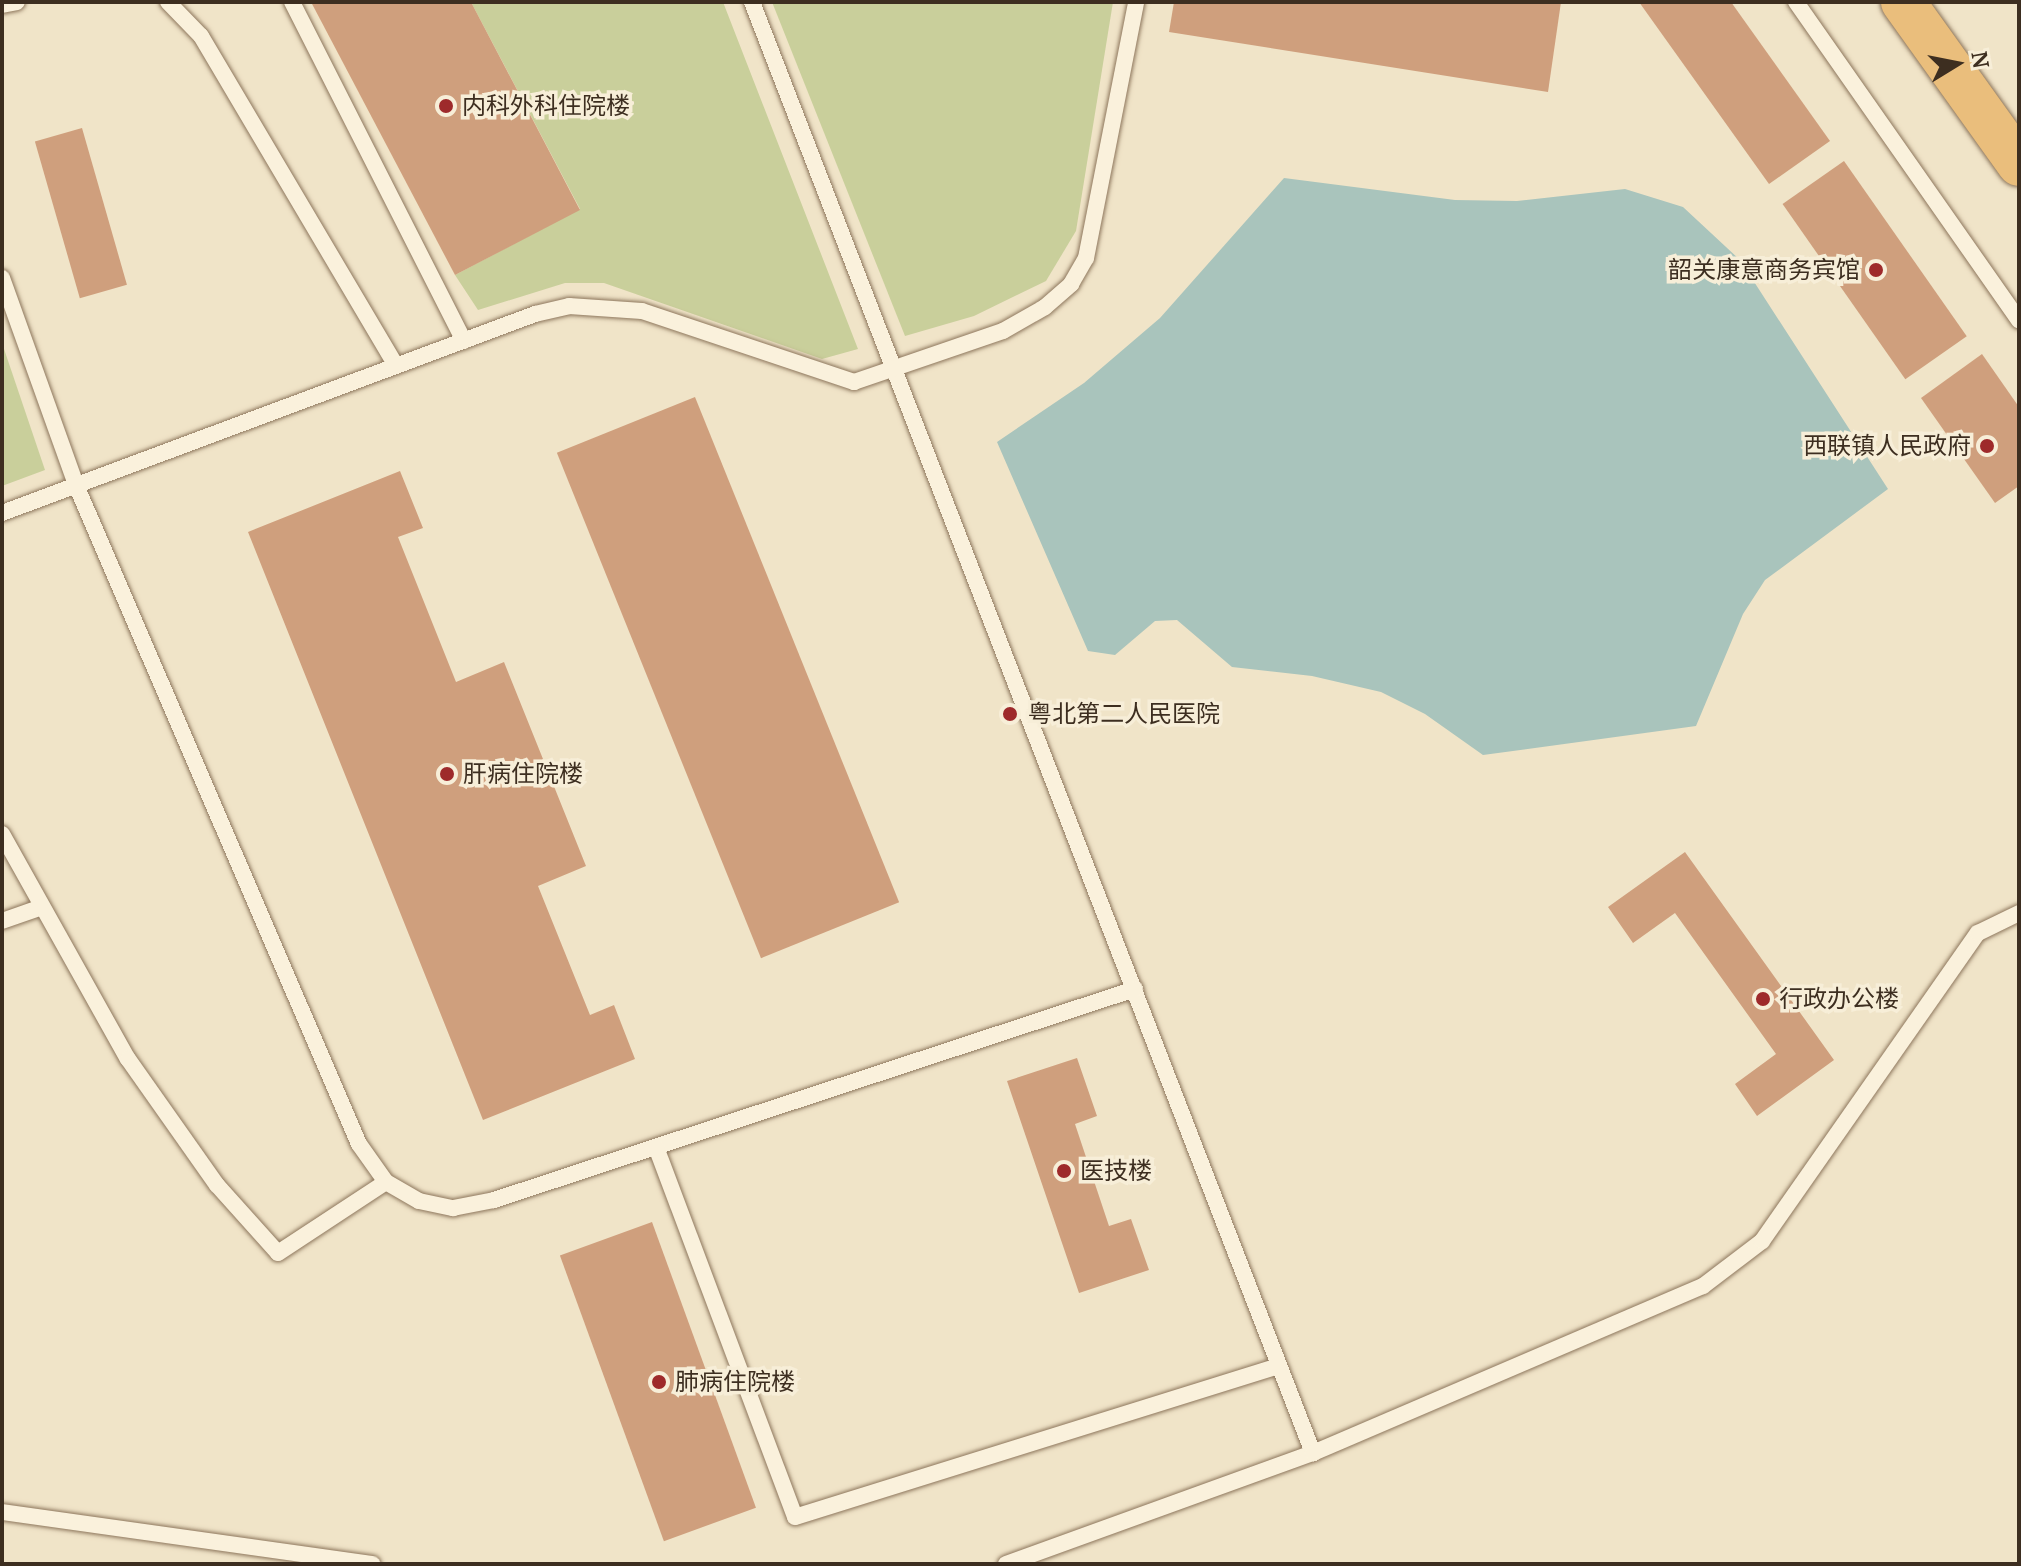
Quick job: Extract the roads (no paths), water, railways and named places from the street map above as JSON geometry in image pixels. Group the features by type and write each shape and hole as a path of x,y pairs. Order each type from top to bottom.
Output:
{"highway":[{"path":"1903,2 2019,164"}],"lane":[{"path":"2,5 17,2"},
{"path":"168,2 201,36 396,366"},
{"path":"292,2 464,341"},
{"path":"752,2 897,368 1313,1453"},
{"path":"2,513 535,314 606,305 642,311 854,382 1003,331 1045,307 1071,284 1096,226 1136,2"},
{"path":"1796,2 2019,321"},
{"path":"2,278 76,485 359,1144 386,1182 419,1201 453,1208 494,1200 1135,989"},
{"path":"2,834 128,1059 217,1185 278,1253 386,1182"},
{"path":"2,921 42,907"},
{"path":"1006,1564 1313,1453 1703,1286 1762,1241 1978,933 2019,913"},
{"path":"656,1147 795,1517 1279,1366"},
{"path":"2,1512 372,1564"}],"water":[{"path":"1284,178 1455,200 1517,201 1625,189 1683,207 1740,260 1888,489 1765,580 1743,614 1696,726 1483,755 1425,714 1381,692 1312,676 1232,667 1177,620 1155,621 1115,655 1088,651 997,442 1084,383 1160,318"}],"place":[{"name":"内科外科住院楼","path":"446,106"},
{"name":"韶关康意商务宾馆","path":"1876,270"},
{"name":"西联镇人民政府","path":"1987,446"},
{"name":"粤北第二人民医院","path":"1010,714"},
{"name":"肝病住院楼","path":"447,774"},
{"name":"行政办公楼","path":"1763,999"},
{"name":"医技楼","path":"1064,1171"},
{"name":"肺病住院楼","path":"659,1382"}]}
